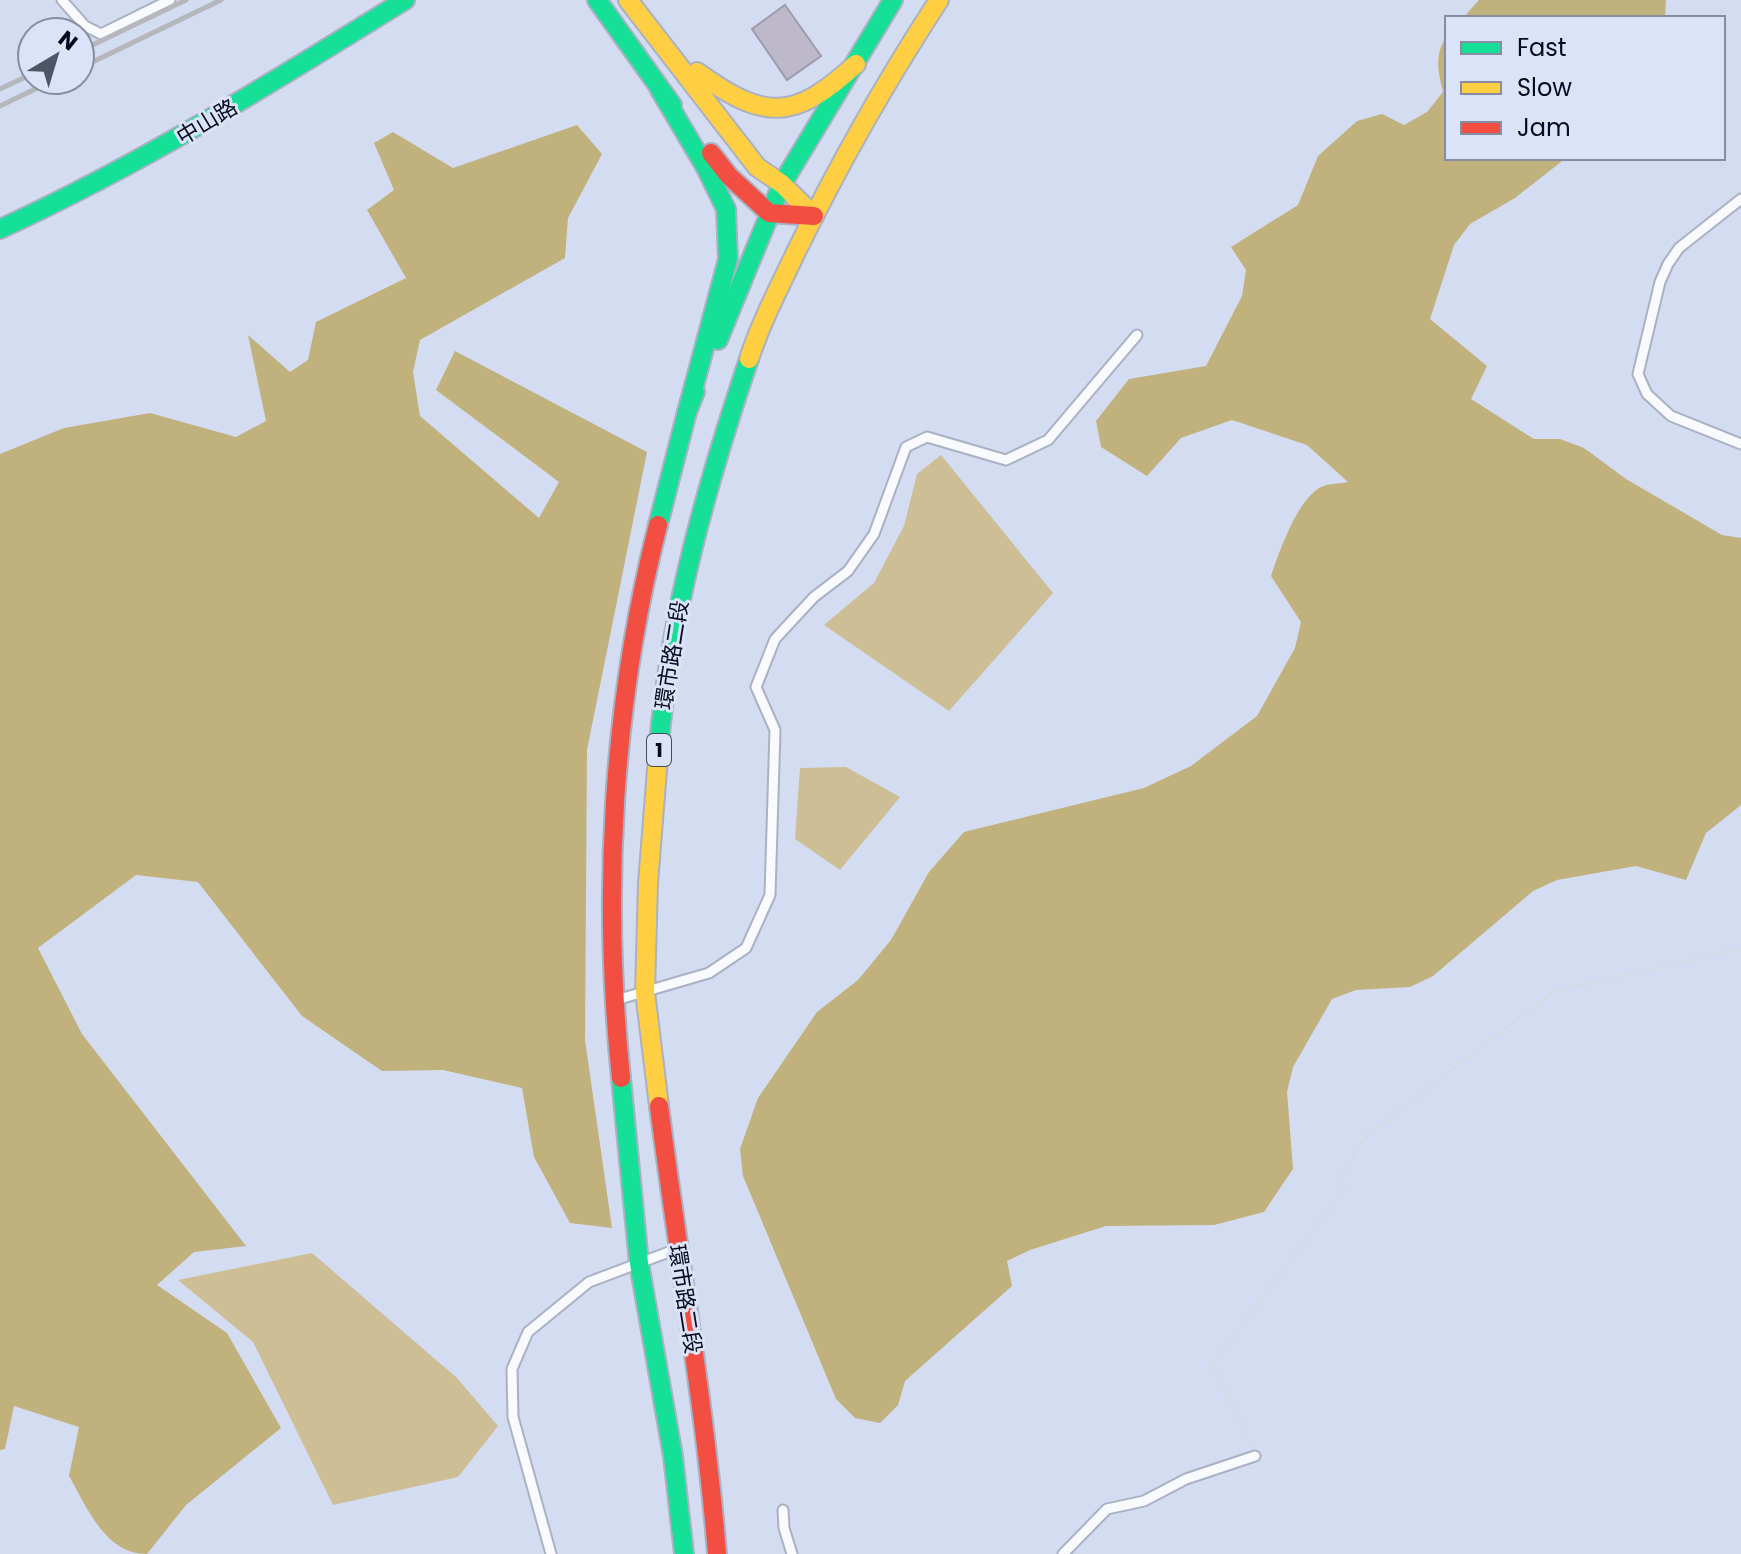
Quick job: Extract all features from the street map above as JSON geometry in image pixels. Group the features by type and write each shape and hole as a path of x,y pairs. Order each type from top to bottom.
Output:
{"main road":[{"name":"中山路","path":"0,229 54,205 186,135 405,0"},
{"path":"597,0 660,90 729,176 769,213 814,216"},
{"path":"628,0 757,167 782,184 814,216"},
{"name":"環市路二段","path":"684,1554 673,1456 639,1263 613,1001 613,824 624,695 647,568 687,412 782,184 893,0"},
{"name":"環市路二段","path":"717,1554 709,1456 677,1249 645,992 648,883 660,734 683,585 719,448 757,334 814,216 903,55 939,0"},
{"path":"661,43 737,101 760,108 784,109 810,102 856,64"},
{"path":"660,90 726,209 728,259 687,412"}],"lane":[{"path":"62,0 85,26 101,34 170,0"},
{"path":"1741,199 1698,231 1679,248 1668,264 1660,282 1638,374 1647,394 1671,416 1741,444"},
{"path":"613,1001 709,973 746,948 770,895 775,730 756,687 775,639 814,597 848,571 874,534 906,447 927,437 1006,460 1048,440 1137,335"},
{"path":"551,1554 513,1417 512,1369 528,1332 589,1282 677,1249"},
{"path":"1063,1554 1107,1509 1144,1501 1186,1479 1255,1456"},
{"path":"783,1510 784,1528 792,1554"}],"path":[{"path":"1255,1456 1213,1364 1345,1189 1341,1174 1366,1136 1553,992 1741,948"}],"shaded area":[{"path":"1479,0 1666,0 1665,16 1465,16"},
{"path":"1445,40 1445,160 1563,160 1515,198 1470,224 1454,245 1430,319 1487,366 1471,399 1534,439 1560,439 1584,448 1626,479 1722,535 1741,538 1741,805 1706,833 1686,880 1636,866 1557,880 1533,891 1433,976 1410,987 1356,990 1332,999 1293,1067 1287,1092 1293,1169 1264,1212 1214,1225 1106,1226 1030,1250 1007,1261 1012,1286 905,1381 898,1405 880,1423 855,1418 836,1399 743,1176 740,1149 758,1098 817,1012 858,980 891,940 929,872 964,832 1144,788 1191,766 1257,716 1295,648 1301,622 1271,576 1279,553 1306,500 1327,485 1348,482 1307,445 1232,420 1181,438 1147,476 1101,447 1096,421 1129,379 1206,366 1242,296 1246,270 1231,247 1298,205 1318,156 1357,121 1382,114 1404,125 1427,112 1443,92 1439,56"},
{"path":"577,125 602,154 568,218 565,258 420,340 413,372 420,416 539,518 559,482 436,390 455,351 647,452 587,750 585,1040 612,1228 570,1223 534,1157 522,1088 443,1070 382,1071 302,1016 198,882 136,875 38,948 82,1034 246,1246 194,1252 157,1285 227,1333 281,1428 186,1505 147,1554 132,1552 120,1546 99,1527 69,1476 79,1427 14,1406 5,1449 0,1450 0,454 64,428 150,413 236,437 266,421 248,335 290,372 308,360 316,322 406,278 367,210 394,190 374,143 393,132 453,168"},
{"path":"941,455 1053,593 949,711 824,625 874,583 904,526 917,474"},
{"path":"846,767 900,797 840,870 795,839 800,768"},
{"path":"312,1253 457,1378 498,1426 458,1477 333,1505 253,1342 178,1280"}],"building":[{"path":"785,5 821,56 787,80 752,29"}],"railway":[{"path":"96,43 186,0"},
{"path":"96,60 221,0"},
{"path":"0,89 16,82"},
{"path":"0,106 21,96"}],"traffic: fast":[{"path":"0,229 156,150 405,0"},
{"path":"597,0 672,105"},
{"path":"718,340 782,184 893,0"},
{"path":"660,90 726,209 728,259 687,412"},
{"path":"659,745 672,647 692,549 749,359"},
{"path":"658,525 695,392"},
{"path":"621,1078 639,1263 673,1456 684,1554"}],"traffic: slow":[{"path":"628,0 757,167 782,184 814,216"},
{"path":"749,359 771,305 829,188 939,0"},
{"path":"697,72 742,99 779,108 815,96 856,64"},
{"path":"659,745 648,883 645,992 659,1106"}],"traffic: jam":[{"path":"711,153 729,176 769,213 814,216"},
{"path":"621,1078 612,939 615,800 630,661 658,525"},
{"path":"659,1106 698,1386 717,1554"}]}
